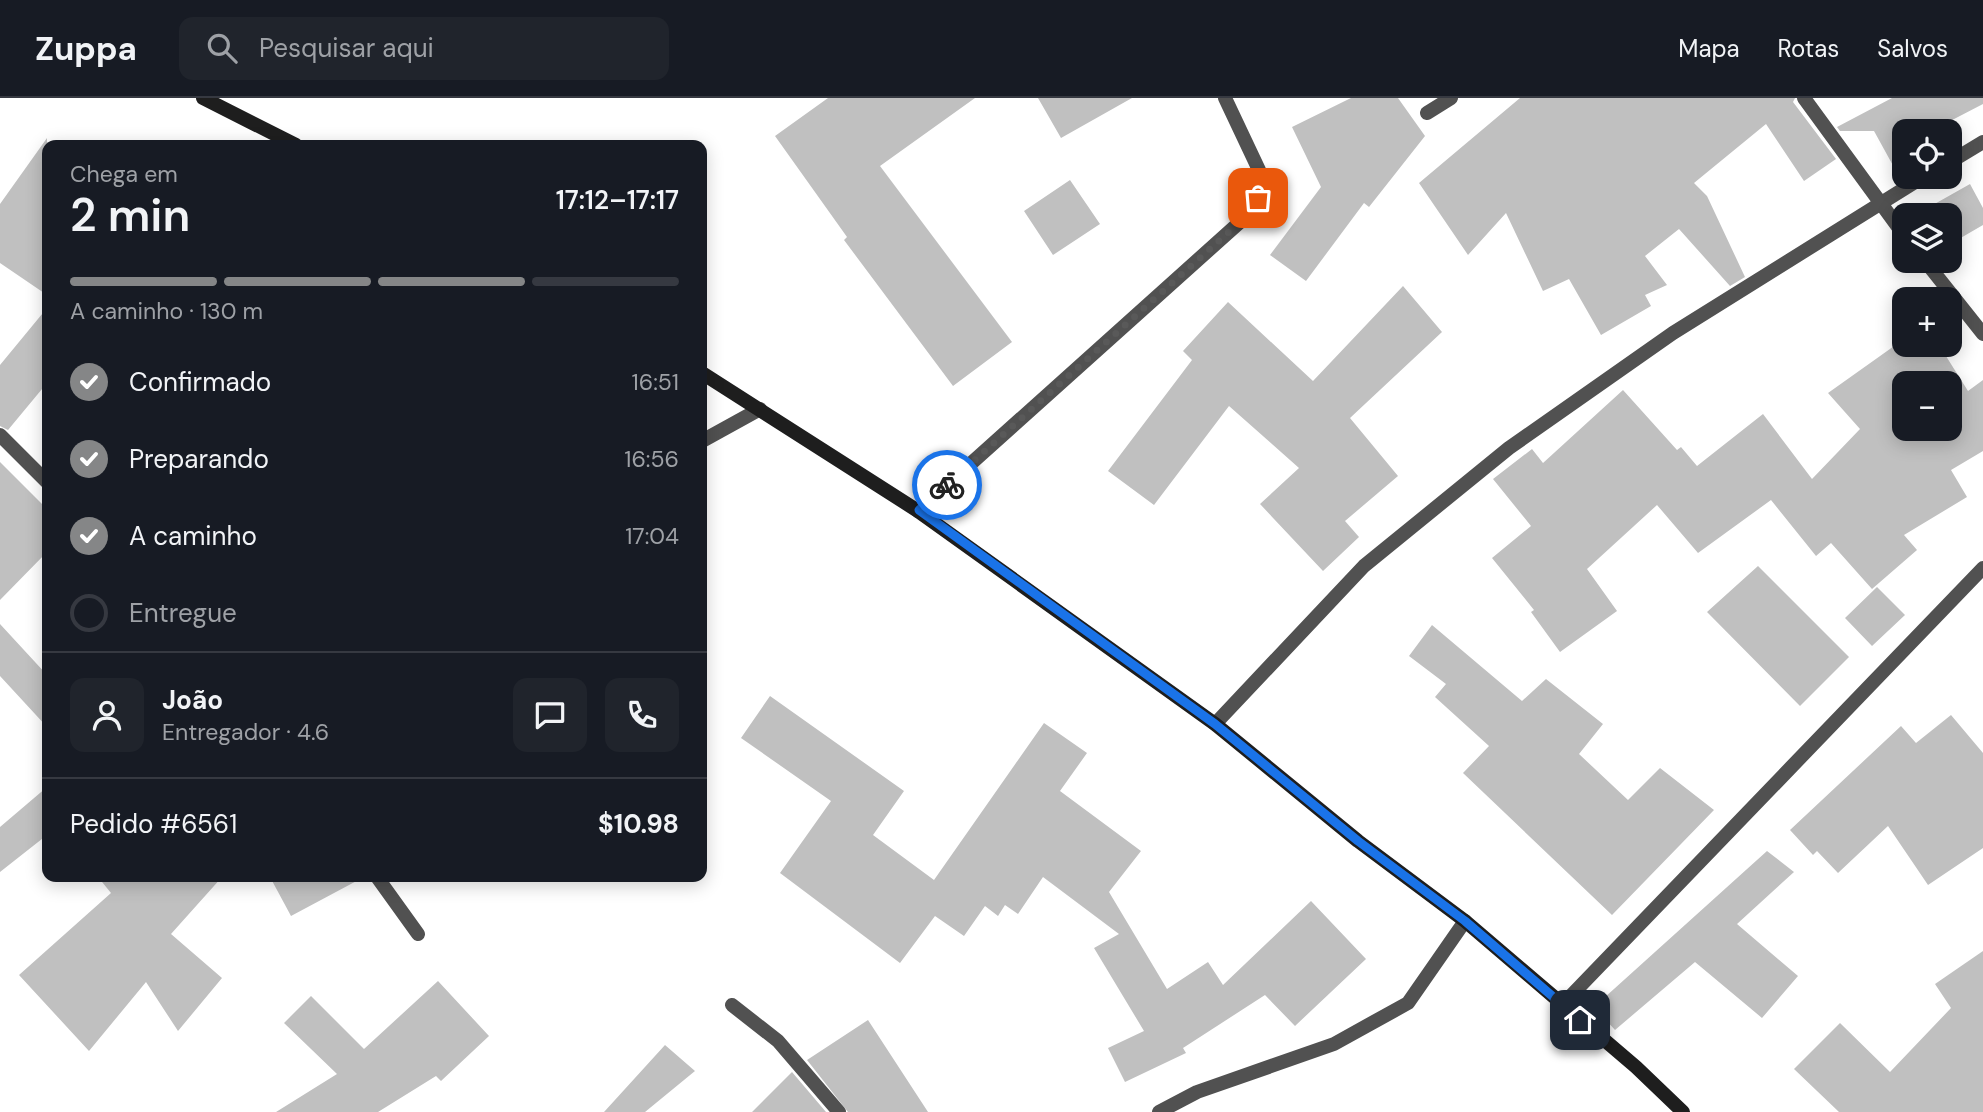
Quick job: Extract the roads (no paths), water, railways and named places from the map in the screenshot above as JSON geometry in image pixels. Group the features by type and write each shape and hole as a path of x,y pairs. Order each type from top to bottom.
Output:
{"main road":[{"path":"203,98 286,140"},
{"path":"707,376 919,510 1215,724 1358,841 1465,921 1636,1067 1683,1112"}],"street":[{"path":"919,510 1240,222 1258,198 1259,170 1225,98"},
{"path":"1427,113 1451,98"},
{"path":"1804,98 1892,220"},
{"path":"1962,155 1983,142"},
{"path":"1215,724 1364,566 1509,449 1673,333 1901,189"},
{"path":"1935,273 1983,334"},
{"path":"707,438 760,409"},
{"path":"0,435 42,477"},
{"path":"1562,1005 1983,568"},
{"path":"381,882 418,934"},
{"path":"1159,1112 1197,1091 1335,1044 1408,1003 1465,921"},
{"path":"732,1005 778,1041 839,1112"}]}
